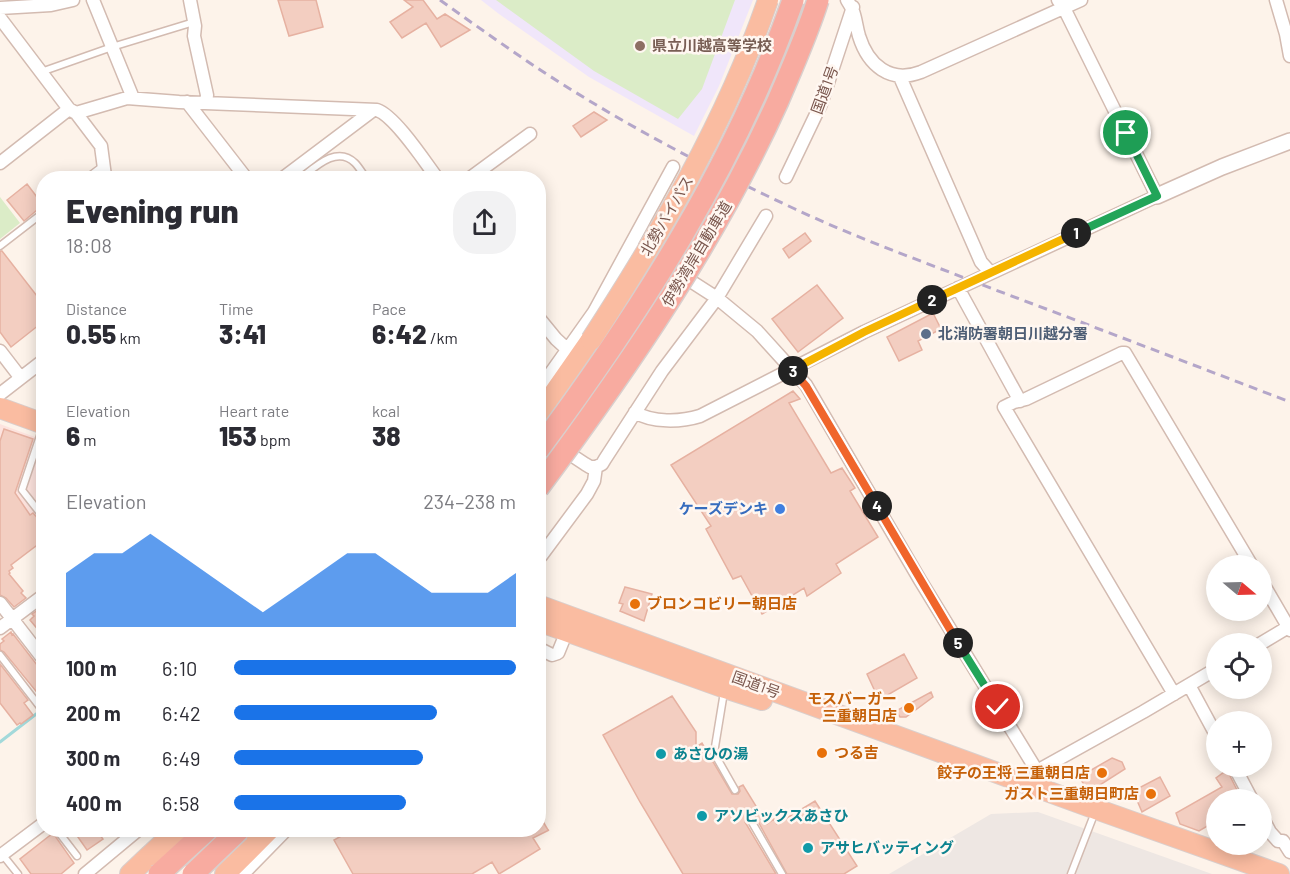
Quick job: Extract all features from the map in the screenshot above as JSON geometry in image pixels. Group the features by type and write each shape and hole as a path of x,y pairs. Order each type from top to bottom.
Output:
{"highway":[{"name":"北勢バイパス","path":"546,405 591,340 669,215 696,165 745,61 768,0"},
{"name":"伊勢湾岸自動車道","path":"546,439 642,301 710,185 762,77 793,0"},
{"name":"伊勢湾岸自動車道","path":"546,477 623,371 710,234 762,135 790,74 818,0"},
{"path":"0,408 36,422"},
{"name":"国道1号","path":"546,608 974,764"},
{"name":"国道1号","path":"546,624 725,688 974,764 1035,778 1096,809 1279,874"},
{"path":"154,865 172,837"},
{"path":"130,874 154,865 196,837"},
{"path":"194,874 232,837"},
{"path":"232,873 263,837"}],"street":[{"path":"0,8 51,5 73,0"},
{"path":"93,0 133,98"},
{"path":"190,0 194,36 207,95 206,103"},
{"path":"852,3 863,48 879,67 889,74 900,77 912,76 921,72 1061,4 1081,0"},
{"path":"1276,0 1290,56"},
{"name":"国道1号","path":"786,177 821,104 852,3"},
{"path":"1061,4 1157,196"},
{"path":"0,18 101,146 104,171"},
{"path":"900,77 981,262 990,272"},
{"path":"0,163 73,111 133,98 382,112 397,126 432,171"},
{"path":"187,102 241,171"},
{"path":"293,171 372,111"},
{"path":"480,171 530,134"},
{"path":"635,412 641,416 667,421 691,419 990,272 1222,167 1290,141"},
{"path":"546,380 594,312 673,167"},
{"path":"546,438 590,467 602,464 662,371 717,298 766,216"},
{"path":"631,246 717,298 757,331 806,386 1035,778 1206,675"},
{"path":"958,288 1020,401"},
{"path":"546,327 568,350"},
{"path":"0,351 20,377"},
{"path":"1174,694 1004,407 1125,353 1245,555"},
{"path":"0,394 36,366"},
{"path":"546,549 587,494 594,481 596,467"},
{"path":"1272,599 1289,628 1272,637"},
{"path":"0,628 36,601"},
{"path":"0,603 36,650"},
{"path":"546,652 552,655 558,653 567,631"},
{"path":"1189,685 1206,716"},
{"path":"1,855 36,829"},
{"path":"1272,834 1278,841 1283,842 1290,852"},
{"path":"86,874 130,837"},
{"path":"176,837 194,874"},
{"path":"232,873 277,837"}],"lane":[{"path":"41,72 194,22"},
{"path":"310,171 325,159 339,157 349,159 361,171"},
{"path":"0,246 36,218"},
{"path":"36,448 22,489 36,507"},
{"path":"0,655 36,702"},
{"path":"725,688 714,753 735,790"},
{"path":"1071,874 1096,809"},
{"path":"750,819 782,874"},
{"path":"62,837 77,856"},
{"path":"1,855 18,874"}],"shaded area":[{"name":"県立川越高等学校","path":"481,0 753,0 719,86 694,136 589,77"},
{"path":"0,424 36,437 36,549 0,502"},
{"path":"1038,812 1212,874 889,874 991,814"}],"green space":[{"name":"県立川越高等学校","path":"496,0 735,0 702,89 678,119 594,71"},
{"path":"0,197 20,223 0,239"}],"building":[{"path":"278,0 316,0 323,27 289,36"},
{"path":"404,0 423,0 437,19 445,14 470,30 441,47 426,23 402,38 390,22 413,7"},
{"path":"594,112 607,120 581,137 573,126"},
{"path":"27,184 36,196 36,211 24,221 7,200"},
{"path":"805,233 811,241 789,258 783,249"},
{"path":"0,251 2,251 36,295 36,327 11,347 0,332"},
{"path":"817,285 843,318 798,352 772,319"},
{"path":"933,313 941,329 918,341 922,350 899,361 887,337"},
{"name":"ケーズデンキ","path":"793,391 800,399 789,403 831,473 842,468 855,488 850,491 878,537 836,564 841,573 807,596 804,588 762,614 741,576 733,579 706,529 711,526 671,465"},
{"path":"4,429 33,439 15,493 30,515 33,513 36,516 36,546 11,565 13,568 9,574 26,598 14,607 0,595 0,441"},
{"name":"ブロンコビリー朝日店","path":"625,587 652,594 644,621 620,611 623,604 619,603"},
{"path":"36,611 36,627 30,620 34,616 32,614"},
{"path":"11,632 36,664 36,691 0,650 0,644 4,641 2,639"},
{"path":"904,654 917,678 879,700 867,674"},
{"path":"0,664 28,700 24,703 33,715 21,724 17,725 0,703"},
{"name":"モスバーガー 三重朝日店","path":"931,692 933,697 906,717 900,717 896,711"},
{"path":"672,696 696,732 696,747 702,743 732,794 738,794 739,787 743,785 767,824 774,819 777,824 815,801 857,866 844,874 787,874 755,816 749,814 745,817 745,822 776,874 683,874 603,735"},
{"name":"餃子の王将 三重朝日店","path":"1112,758 1122,762 1125,769 1089,792 1079,777"},
{"name":"ガスト三重朝日町店","path":"1160,777 1170,796 1142,812 1133,791"},
{"path":"1230,777 1236,789 1218,789 1222,787 1216,778"},
{"path":"1206,796 1206,827 1199,831 1180,824 1176,813"},
{"path":"48,837 56,837 74,863 61,874 31,874 20,859"},
{"path":"78,837 101,837 103,839 87,850"},
{"path":"339,837 535,837 533,838 540,849 499,874 492,862 472,874 353,874 334,840"}],"waterway":[{"path":"0,742 36,714"}],"railway":[{"path":"440,0 532,64 606,111 668,146 763,194 893,251 1290,402"}],"place":[{"name":"県立川越高等学校","path":"640,46"},
{"name":"北消防署朝日川越分署","path":"926,334"},
{"name":"ケーズデンキ","path":"780,509"},
{"name":"ブロンコビリー朝日店","path":"635,604"},
{"name":"モスバーガー 三重朝日店","path":"909,708"},
{"name":"つる吉","path":"822,753"},
{"name":"あさひの湯","path":"661,754"},
{"name":"餃子の王将 三重朝日店","path":"1102,773"},
{"name":"ガスト三重朝日町店","path":"1151,794"},
{"name":"アソビックスあさひ","path":"702,816"},
{"name":"アサヒバッティング","path":"808,848"}],"route":[{"path":"998,707 806,386 792,370 864,332 1157,196 1126,133"}]}
